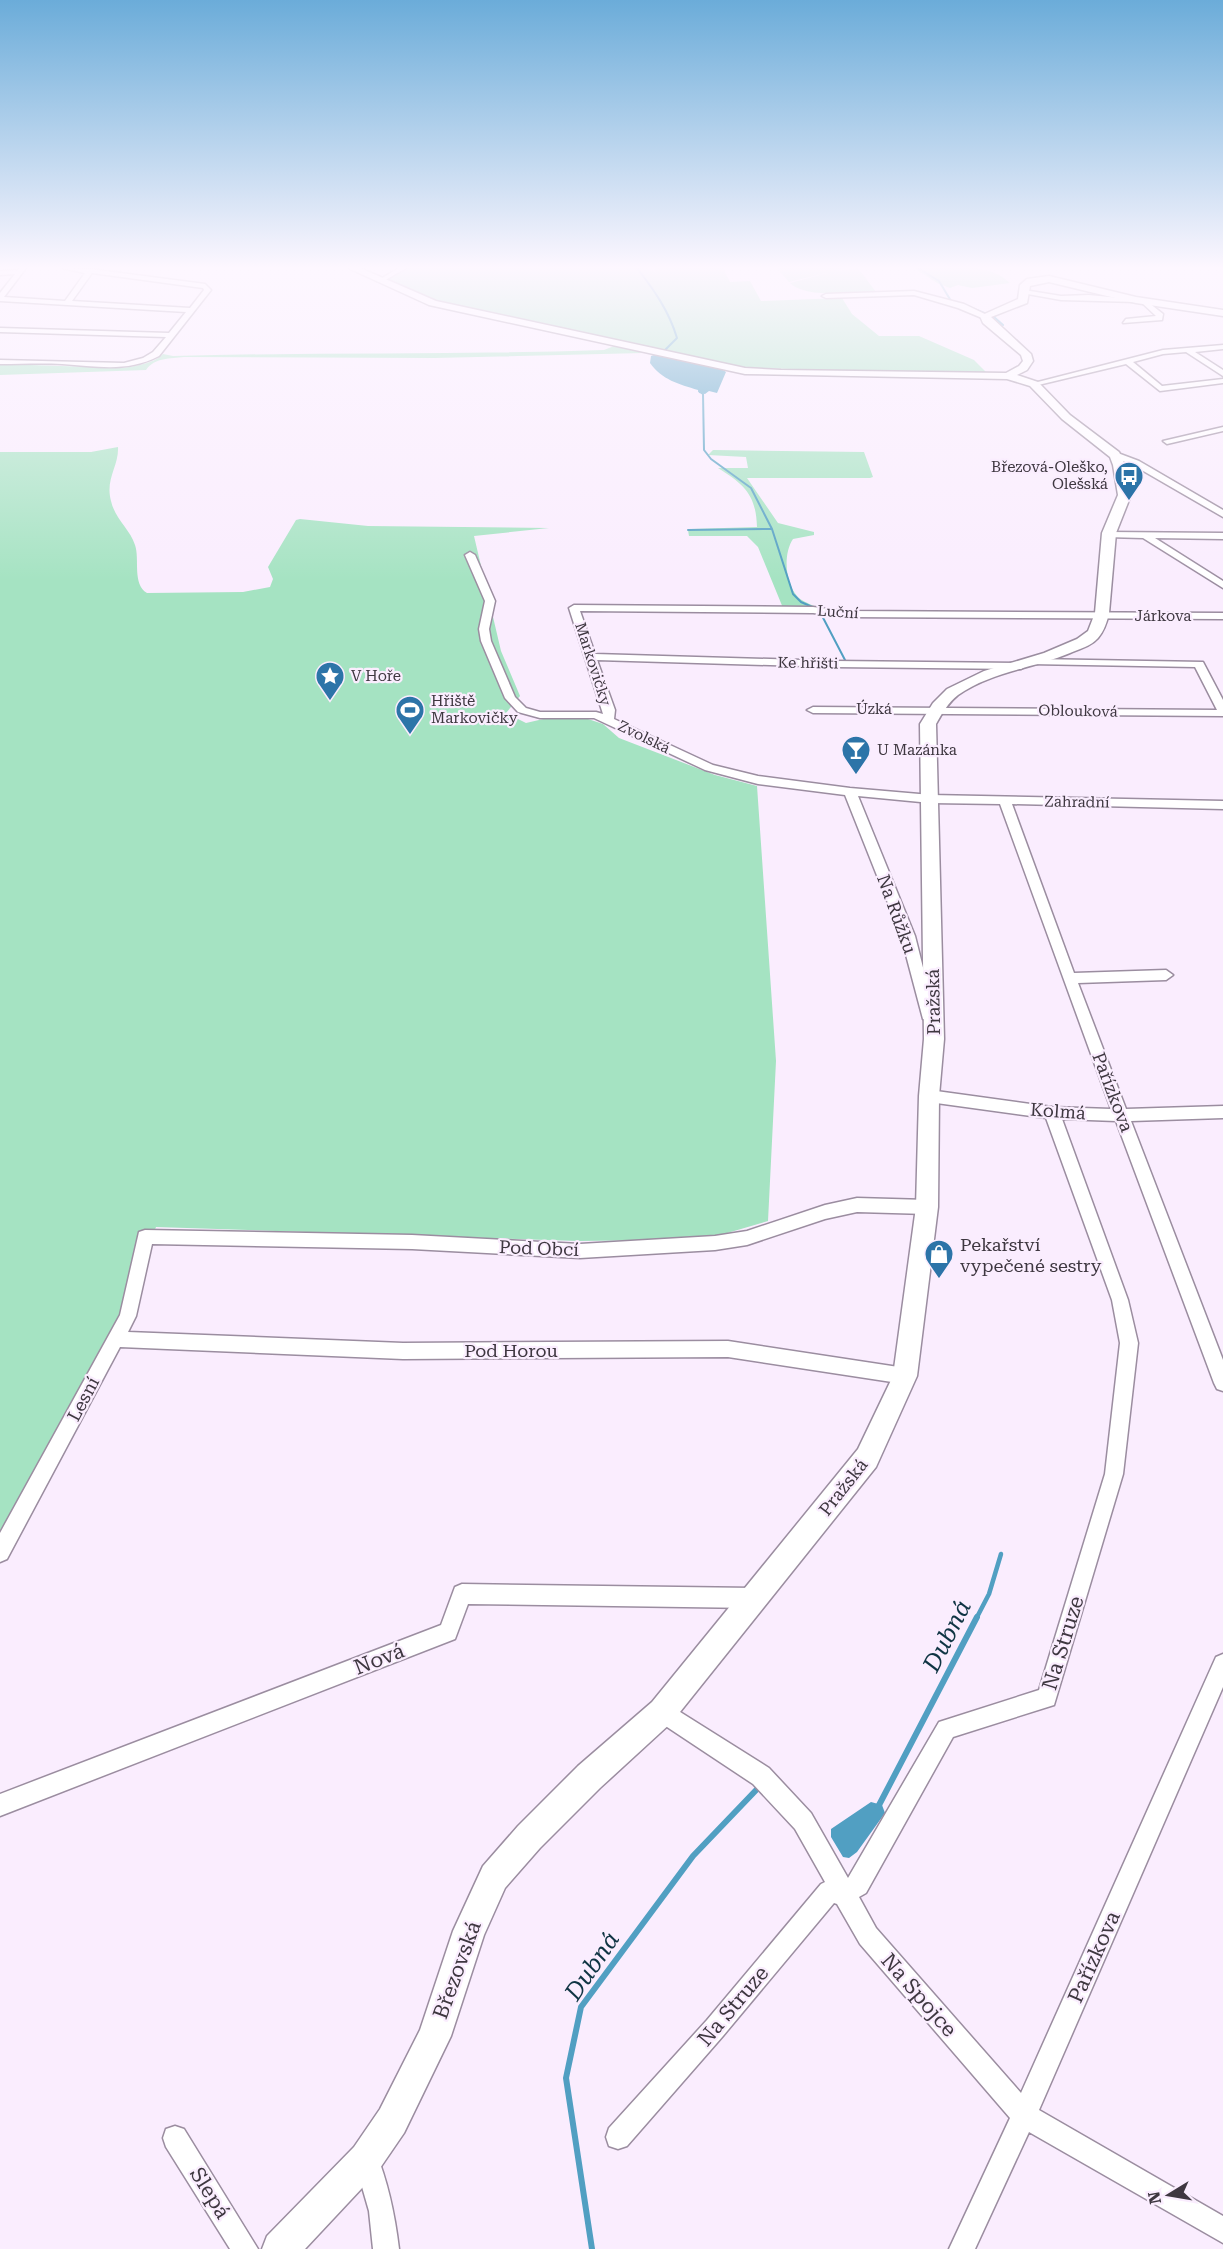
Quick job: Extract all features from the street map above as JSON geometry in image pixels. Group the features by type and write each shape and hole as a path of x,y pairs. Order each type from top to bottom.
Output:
{"street":[{"path":"781,373 1008,376 1034,384 1066,417 1115,455 1136,463 1223,514"},
{"path":"1008,376 1014,373"},
{"path":"1034,384 1076,373"},
{"path":"1141,373 1160,389 1223,381"},
{"path":"1167,441 1223,429"},
{"path":"934,710 950,694 969,681 1029,664 1087,640 1095,632 1102,616 1110,524 1125,497 1119,463 1115,455"},
{"path":"1109,535 1223,536"},
{"path":"1146,536 1223,585"},
{"name":"Zvolská","path":"470,555 490,601 484,629 486,641 510,698 522,710 540,715 596,715 709,768 758,780 849,792 930,799"},
{"name":"Luční","path":"574,608 1102,616"},
{"name":"Markovičky","path":"574,608 609,710 608,720"},
{"name":"Járkova","path":"1102,616 1223,616"},
{"name":"Ke hřišti","path":"592,657 835,664 1029,664"},
{"name":"Oblouková","path":"934,710 1223,712 1200,664 1029,664"},
{"name":"Úzká","path":"813,710 934,710"},
{"name":"Pražská","path":"662,1712 867,1458 905,1376 927,1207 929,1096 934,1040 928,724 934,710"},
{"name":"Na Růžku","path":"849,792 908,936 934,1040"},
{"name":"Zahradní","path":"930,799 1223,805"},
{"name":"Pařízkova","path":"1005,801 1069,978 1223,1383"},
{"path":"1069,978 1166,975"},
{"name":"Kolmá","path":"929,1096 1052,1113 1121,1115 1223,1112"},
{"name":"Na Struze","path":"618,2137 715,2028 829,1892 846,1893 858,1885 946,1729 1047,1698 1114,1474 1129,1343 1120,1300 1052,1113"},
{"name":"Pod Obcí","path":"145,1237 412,1242 580,1251 715,1243 747,1238 825,1212 857,1205 927,1207"},
{"name":"Lesní","path":"0,1552 128,1316 145,1237"},
{"name":"Pod Horou","path":"115,1339 403,1351 728,1349 905,1376"},
{"name":"Nová","path":"0,1805 448,1632 462,1594 754,1598"},
{"name":"Pařízkova","path":"962,2249 1223,1664"},
{"name":"Na Spojce","path":"662,1712 761,1776 803,1821 846,1893 868,1936 1023,2115 1223,2230"},
{"name":"Březovská","path":"280,2249 366,2159 392,2121 434,2037 469,1931 494,1877 589,1777 662,1712"},
{"name":"Slepá","path":"175,2138 245,2249"},
{"path":"366,2159 382,2211 386,2249"}],"green space":[{"path":"0,373 60,373 0,375"},
{"path":"118,447 110,486 111,501 135,545 138,578 142,589 147,593 243,592 270,587 273,579 268,567 296,520 300,519 368,526 549,528 474,536 501,651 520,696 506,713 526,723 552,717 585,718 603,724 619,738 715,775 757,786 776,1061 768,1221 717,1236 665,1240 578,1241 156,1227 121,1317 0,1532 0,452 91,452"},
{"path":"713,450 864,452 873,477 870,478 747,478 778,523 814,532 814,535 793,539 788,552 787,568 790,583 797,596 814,606 783,608 758,547 747,536 689,536 688,530 691,529 757,527 754,507 747,492 718,468 748,468 746,457 708,455"}],"water":[{"path":"726,373 717,393 709,391 705,394 671,381 660,374"},
{"path":"871,1802 882,1805 885,1813 857,1852 849,1858 843,1857 831,1837 831,1829"}],"waterway":[{"path":"699,391 703,394 704,450 711,459 751,488 772,529"},
{"path":"688,530 772,529"},
{"path":"772,529 793,594 801,602 819,610 845,660"},
{"name":"Dubná","path":"976,1619 989,1594 1001,1554"},
{"name":"Dubná","path":"878,1807 977,1617"},
{"name":"Dubná","path":"592,2249 566,2078 581,2007 693,1856 760,1786"}],"place":[{"name":"Březová-Oleško, Olešská","path":"1129,502"},
{"name":"V Hoře","path":"330,702"},
{"name":"Hřiště Markovičky","path":"410,736"},
{"name":"U Mazánka","path":"856,776"},
{"name":"Pekařství vypečené sestry","path":"939,1280"}]}
